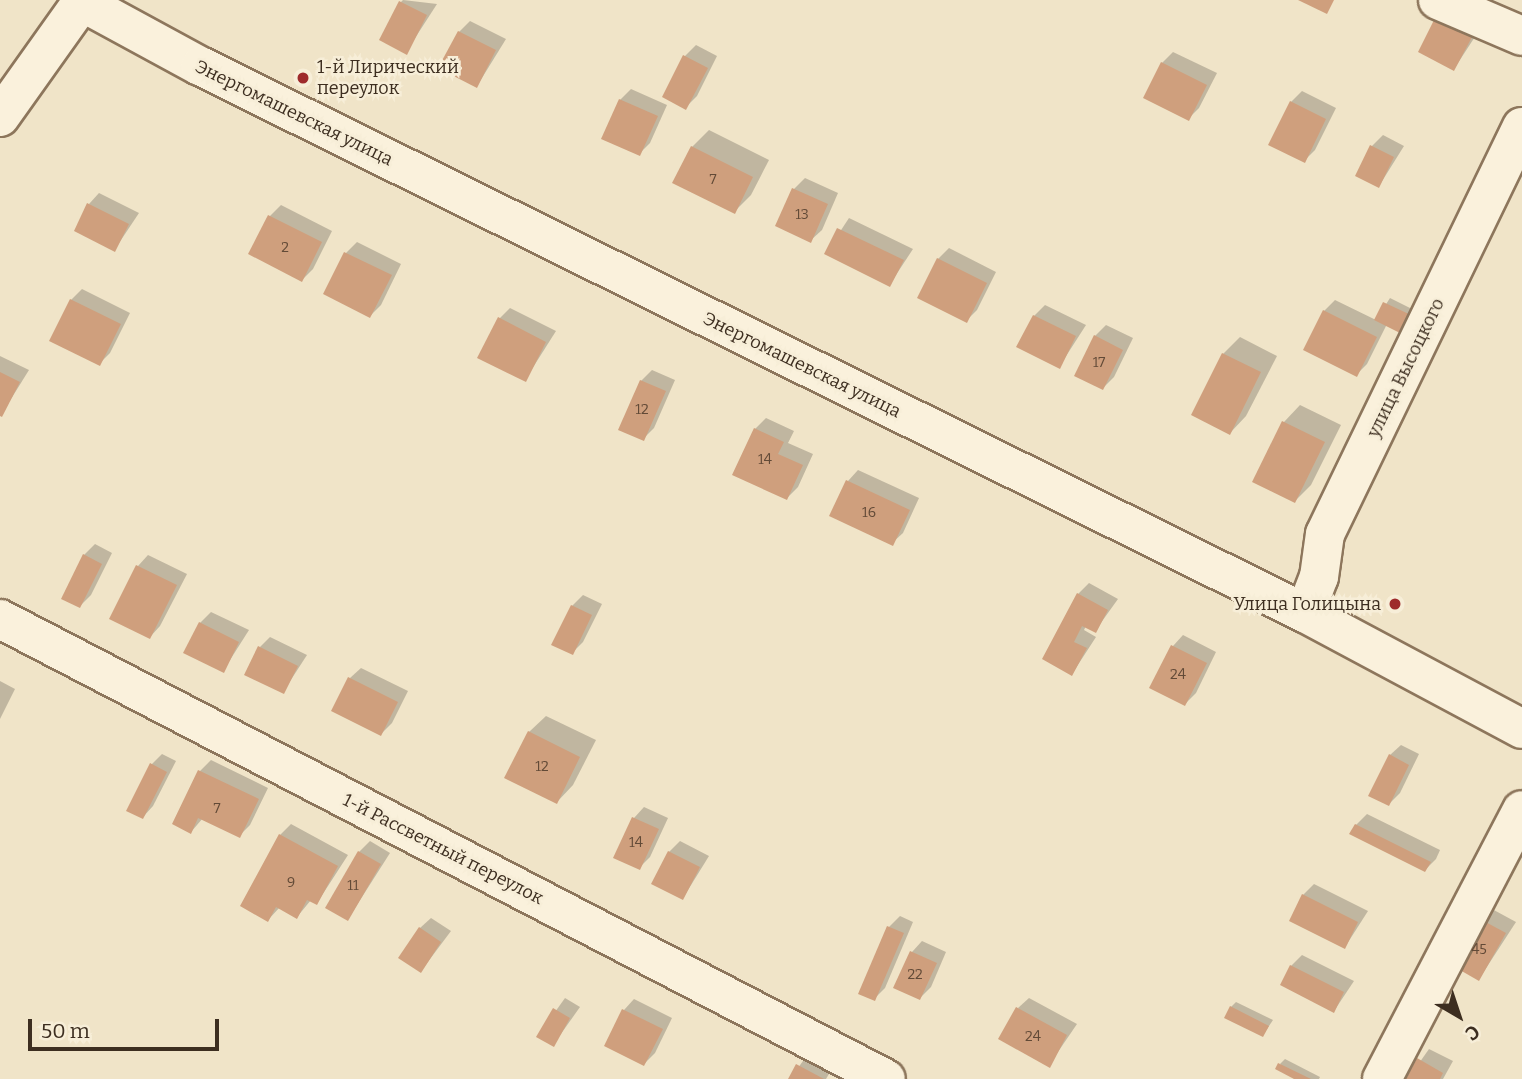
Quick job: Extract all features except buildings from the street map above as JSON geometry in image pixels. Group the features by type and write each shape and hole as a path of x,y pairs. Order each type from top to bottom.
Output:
{"street":[{"path":"1438,0 1522,36"},
{"path":"0,117 82,1"},
{"name":"Энергомашевская улица","path":"82,1 200,66 1305,613 1522,729"},
{"name":"улица Высоцкого","path":"1305,613 1319,577 1325,534 1522,129"},
{"name":"1-й Рассветный переулок","path":"0,619 886,1079"},
{"path":"1382,1079 1522,810"}],"place":[{"name":"1-й Лирический переулок","path":"303,78"},
{"name":"Улица Голицына","path":"1395,604"}]}
